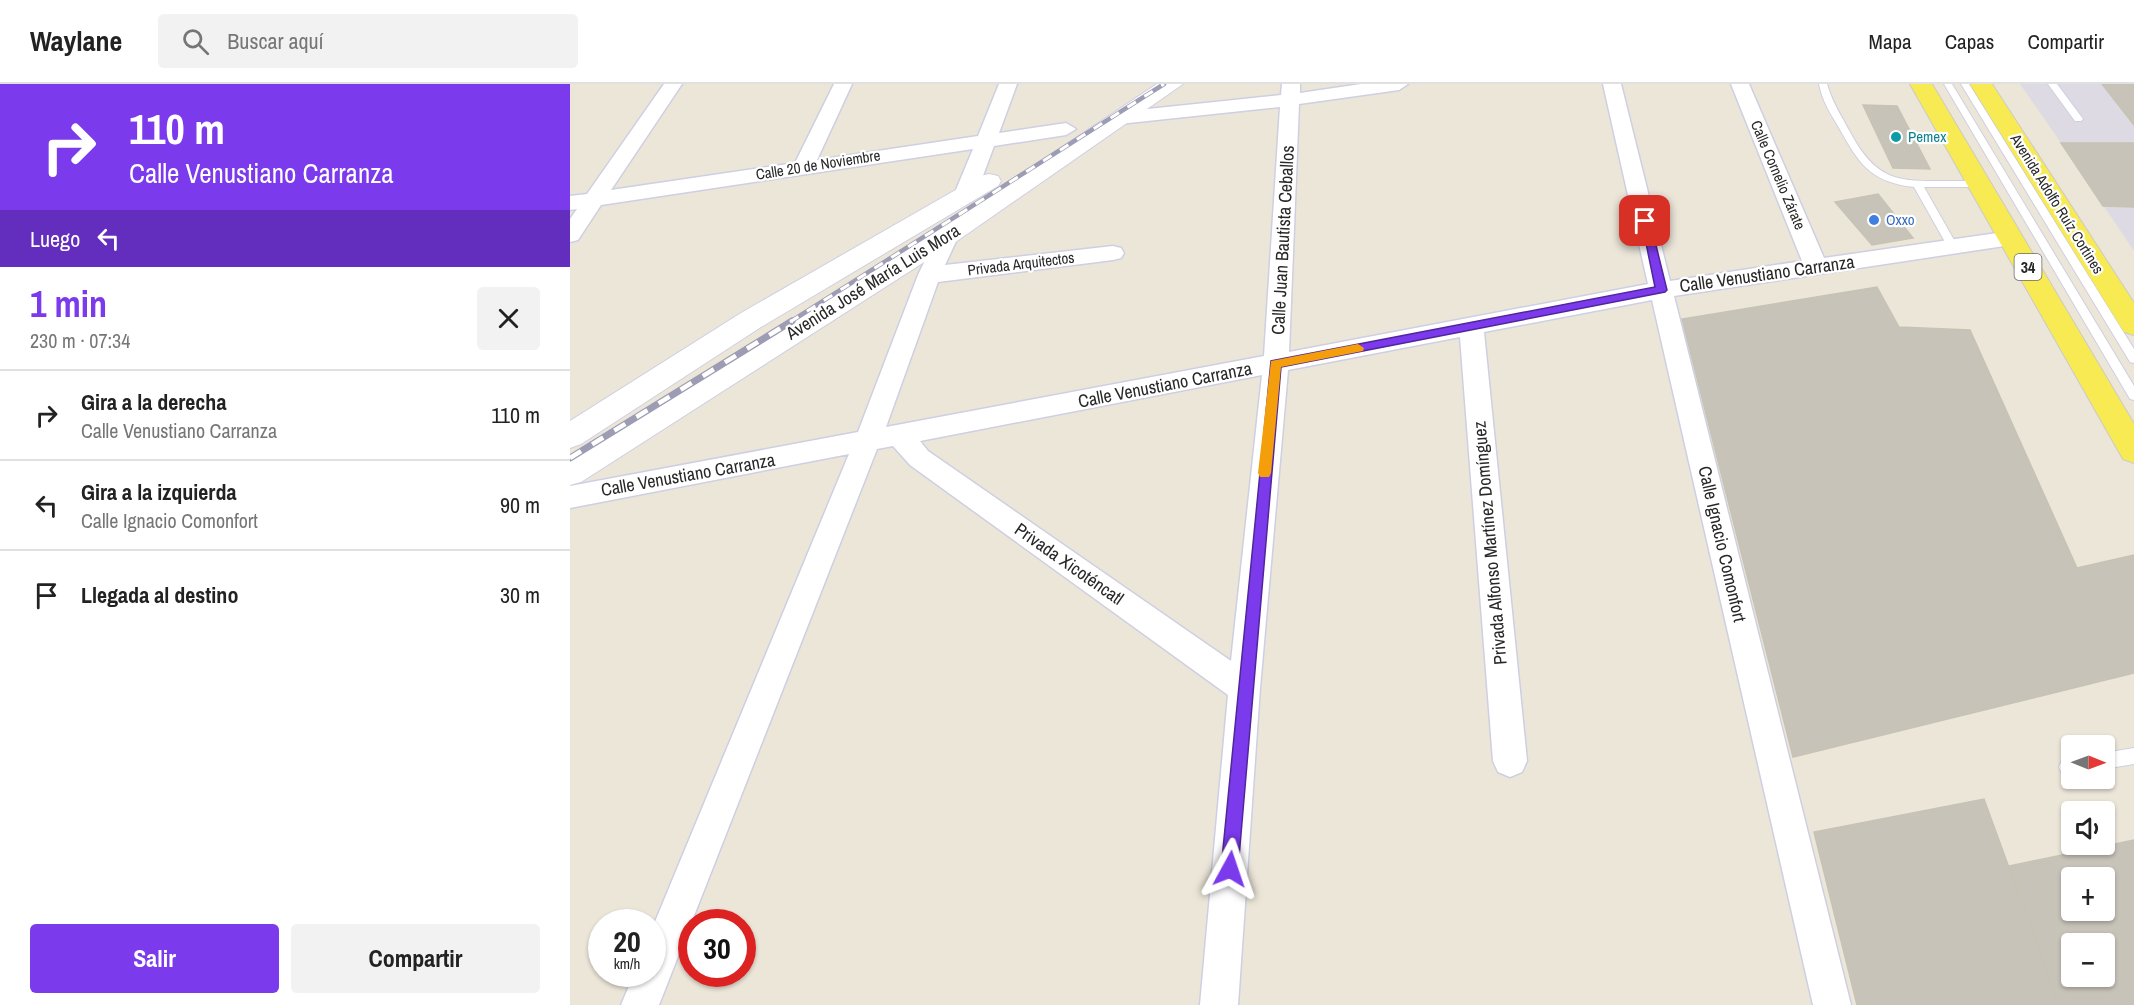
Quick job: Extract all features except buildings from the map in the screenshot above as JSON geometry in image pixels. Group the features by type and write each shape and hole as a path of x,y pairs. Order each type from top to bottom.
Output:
{"main road":[{"name":"34","path":"1921,84 2134,451"},
{"name":"Avenida Adolfo Ruíz Cortines","path":"1981,84 2134,325"}],"street":[{"path":"570,235 673,84"},
{"path":"804,166 843,84"},
{"path":"964,197 1008,84"},
{"name":"Avenida José María Luis Mora","path":"570,436 752,320 964,197 1135,84"},
{"name":"Avenida José María Luis Mora","path":"570,473 948,236 1172,84"},
{"path":"1119,118 1291,92 1399,84"},
{"name":"Calle Ignacio Comonfort","path":"1612,84 1832,1005"},
{"name":"Calle Cornelio Zárate","path":"1740,84 1816,267"},
{"name":"Calle Juan Bautista Ceballos","path":"1219,1005 1244,688 1275,364 1291,92"},
{"name":"Calle 20 de Noviembre","path":"570,203 804,166 1066,129"},
{"path":"640,1005 867,442 929,275 948,236"},
{"name":"Calle Venustiano Carranza","path":"570,497 1661,290 2011,238"},
{"name":"Privada Arquitectos","path":"929,275 1113,253"},
{"name":"Privada Alfonso Martínez Domínguez","path":"1471,326 1510,761"},
{"name":"Privada Xicoténcatl","path":"899,435 919,458 1244,688"}],"lane":[{"path":"1823,84 1830,105 1867,166 1896,182 1979,184"},
{"path":"1948,84 2134,396"},
{"path":"1965,84 2134,359"},
{"path":"2052,84 2078,118"},
{"path":"1917,184 1953,247"},
{"path":"2115,759 2134,756"}],"shaded area":[{"path":"2020,84 2134,84 2134,251 2061,143"}],"railway":[{"path":"790,322 1164,84"},
{"path":"570,458 792,321"}],"slow traffic":[{"path":"1265,473 1275,364 1358,348"}],"place":[{"name":"Pemex","path":"1896,137"},
{"name":"Oxxo","path":"1874,220"}],"route":[{"path":"1230,869 1244,688 1275,364 1661,290 1645,221"}]}
